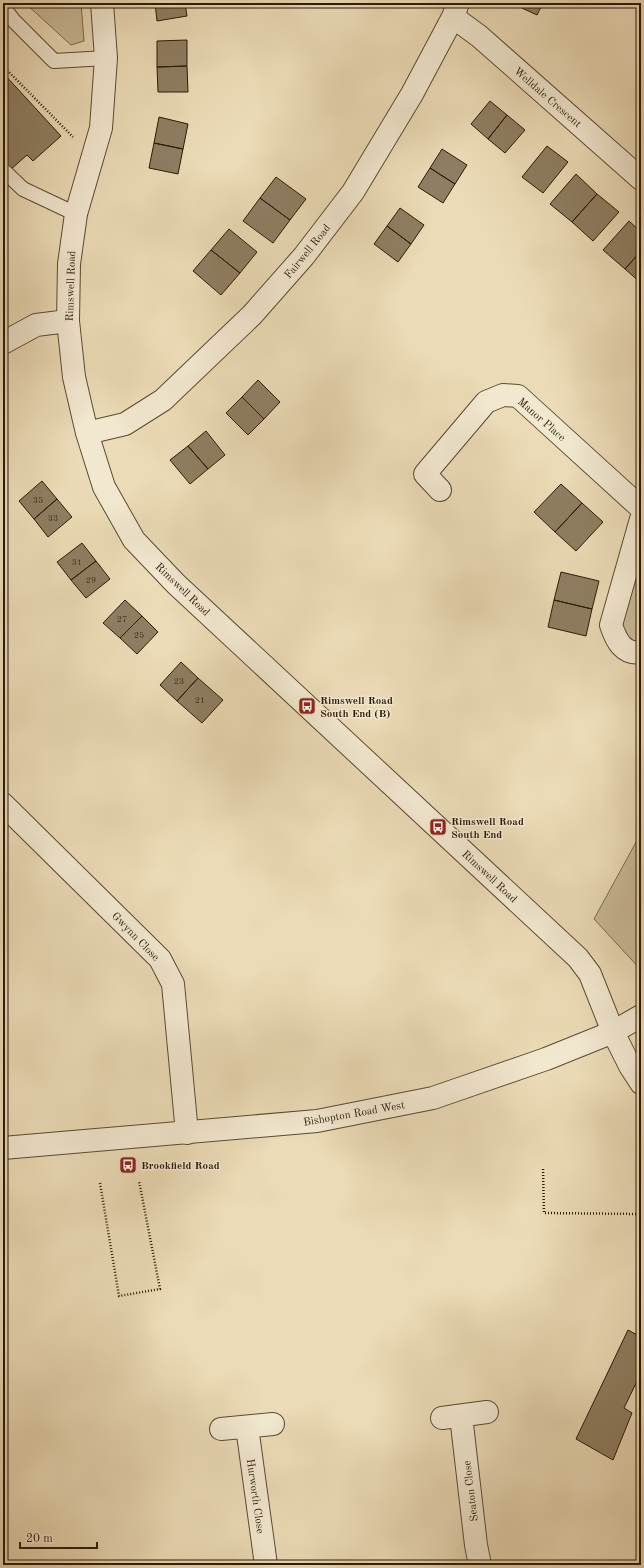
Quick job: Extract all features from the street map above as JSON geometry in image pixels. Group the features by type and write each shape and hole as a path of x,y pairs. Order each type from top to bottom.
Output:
{"street":[{"name":"Rimswell Road","path":"102,3 106,58 101,128 76,214 68,264 68,321 74,377 87,433 104,487 134,540 176,584 578,958 590,974 613,1032 630,1066 641,1083"},
{"name":"Welldale Crescent","path":"455,10 479,36 641,179"},
{"name":"Fairwell Road","path":"87,433 125,424 163,400 252,316 299,262 353,192 412,94 455,10"},
{"path":"3,343 36,325 68,321"},
{"name":"Manor Place","path":"440,490 425,474 486,402 503,395 518,396 641,508"},
{"path":"641,519 611,626 616,639 623,648 634,653 641,652"},
{"name":"Gwynn Close","path":"3,804 160,959 173,984 187,1133"},
{"name":"Bishopton Road West","path":"3,1148 317,1121 433,1098 546,1060 613,1032 641,1016"},
{"name":"Seaton Close","path":"480,1565 452,1417 487,1412"},
{"path":"221,1429 273,1424"},
{"name":"Hurworth Close","path":"247,1427 266,1565"}],"lane":[{"path":"3,7 14,22 54,61 106,58"},
{"path":"3,170 23,189 76,214"}],"path":[{"path":"3,66 64,129 78,141"},
{"path":"543,1169 544,1213 641,1214"},
{"path":"100,1183 119,1296 160,1289 139,1181"}],"shaded area":[{"path":"25,3 81,3 84,41 71,45"},
{"path":"641,555 641,642 630,641 625,636 622,622"},
{"path":"641,833 641,970 594,919"}],"building":[{"path":"155,3 185,3 187,16 157,21"},
{"path":"511,3 543,3 537,15"},
{"path":"187,40 187,66 157,67 157,41"},
{"path":"187,66 188,92 158,92 157,67"},
{"path":"3,73 61,136 33,161 27,155 10,170 3,162"},
{"path":"490,101 507,115 488,139 471,124"},
{"path":"507,115 525,130 505,153 488,139"},
{"path":"159,117 188,124 183,149 154,143"},
{"path":"154,143 183,149 178,174 149,168"},
{"path":"547,146 568,162 543,193 522,177"},
{"path":"442,149 467,165 455,184 430,168"},
{"path":"430,168 455,184 443,203 418,187"},
{"path":"576,174 597,194 572,222 550,204"},
{"path":"276,177 306,199 290,220 260,198"},
{"path":"597,194 619,212 593,241 572,222"},
{"path":"260,198 290,220 273,243 243,221"},
{"path":"400,208 424,225 411,244 387,226"},
{"path":"629,221 641,232 641,251 625,269 603,250"},
{"path":"387,226 411,244 398,262 374,244"},
{"path":"229,229 257,252 240,273 211,250"},
{"path":"211,250 240,273 221,295 193,271"},
{"path":"641,251 641,283 625,269"},
{"path":"258,380 280,402 264,419 242,397"},
{"path":"242,397 264,419 248,435 226,413"},
{"path":"206,431 225,455 208,469 188,446"},
{"path":"188,446 208,469 190,484 170,460"},
{"path":"42,481 57,499 34,519 19,501"},
{"path":"561,484 582,503 555,532 534,512"},
{"path":"57,499 72,517 48,537 34,519"},
{"path":"582,503 603,522 576,551 555,532"},
{"path":"82,543 96,561 71,580 57,562"},
{"path":"96,561 110,579 86,598 71,580"},
{"path":"561,572 599,581 592,609 554,600"},
{"path":"125,600 142,616 120,638 103,623"},
{"path":"554,600 592,609 586,636 548,627"},
{"path":"142,616 158,632 137,654 120,638"},
{"path":"181,662 198,678 177,701 160,685"},
{"path":"198,678 223,700 202,723 177,701"},
{"path":"641,713 641,727 637,714"},
{"path":"628,1330 641,1337 641,1373 624,1408 632,1413 613,1460 576,1439"}],"place":[{"name":"Rimswell Road South End (B)","path":"307,706"},
{"name":"Rimswell Road South End","path":"438,827"},
{"name":"Brookfield Road","path":"128,1165"}]}
